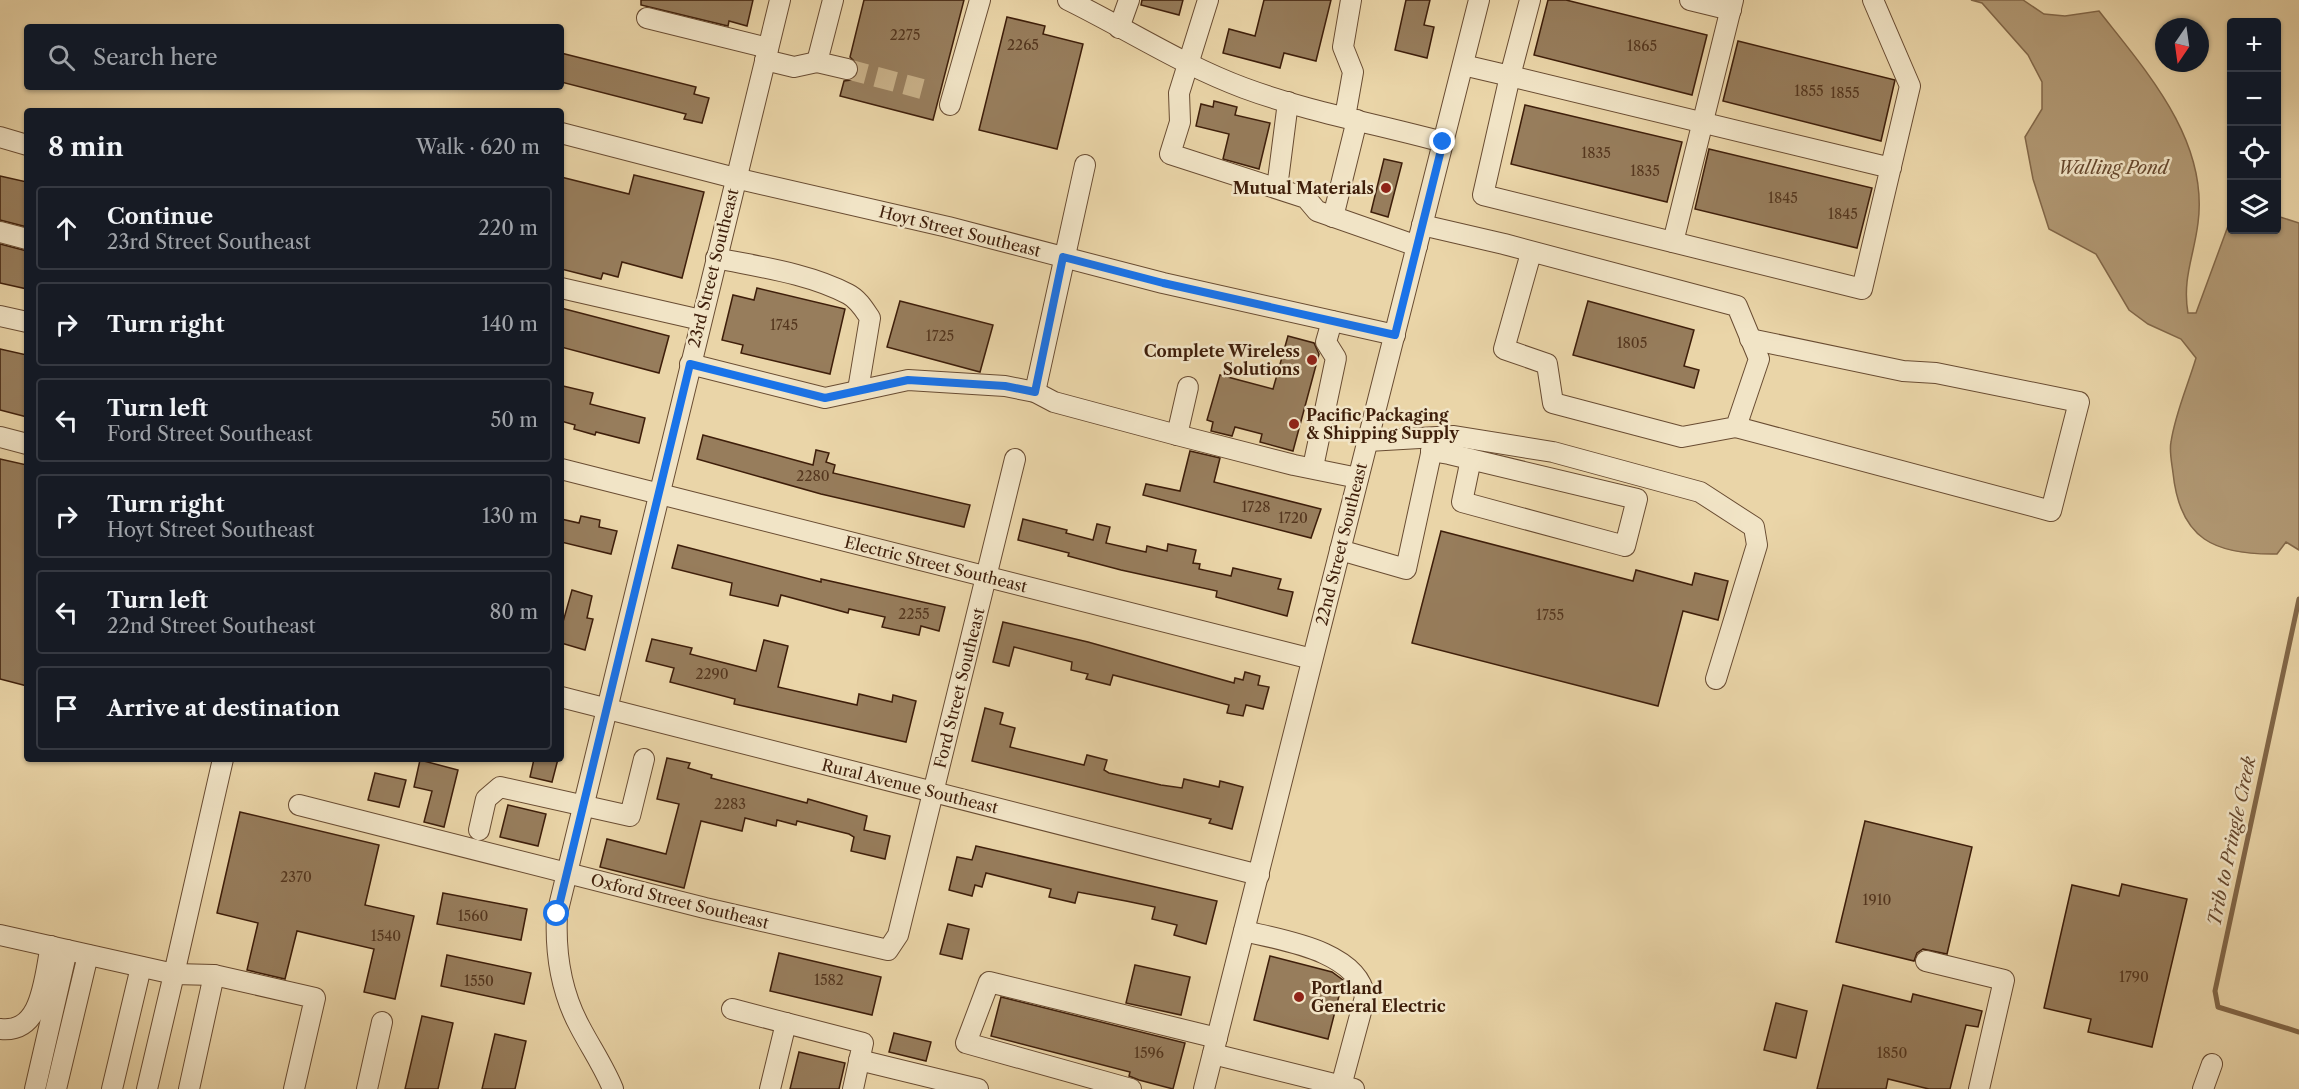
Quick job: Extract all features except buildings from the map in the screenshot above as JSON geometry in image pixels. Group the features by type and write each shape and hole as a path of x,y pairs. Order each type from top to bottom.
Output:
{"street":[{"name":"23rd Street Southeast","path":"613,1089 578,1024 558,967 557,914 780,0"},
{"path":"818,62 833,0"},
{"path":"950,105 980,0"},
{"path":"1119,28 1129,0"},
{"path":"1208,0 1179,93 1180,122 1170,153 1306,198 1317,211 1417,246"},
{"path":"1333,217 1351,118 1353,72 1343,47 1351,0"},
{"name":"22nd Street Southeast","path":"1204,1089 1479,0"},
{"path":"1530,0 1483,195 1862,289 1910,86 1873,0"},
{"path":"1672,242 1732,5 1690,0"},
{"path":"1074,1 1119,28 1244,88 1288,102 1443,142"},
{"path":"647,18 767,54 794,67 818,62 847,69"},
{"path":"1462,65 1703,121 1891,168"},
{"path":"1277,188 1288,102"},
{"name":"Hoyt Street Southeast","path":"564,134 735,178 948,227 1163,283 1395,335"},
{"path":"0,137 24,144"},
{"path":"1035,392 1085,165"},
{"path":"1422,225 1504,244 1737,306 1760,359 1736,428"},
{"path":"0,232 24,238"},
{"path":"1531,253 1504,349 1548,364 1553,403 1682,436 1736,428 2051,511 2079,402 1936,373 1903,371 1750,339"},
{"path":"716,258 796,276 849,295 861,305 870,318 858,390"},
{"path":"564,289 701,320"},
{"path":"0,316 24,321"},
{"path":"1313,467 1336,358 1326,342 1332,321"},
{"path":"690,364 825,398 908,380 1005,386 1035,392 1054,402 1178,435 1294,465 1313,467 1358,478"},
{"path":"1178,435 1188,387"},
{"path":"1433,444 1456,436 1553,452 1700,492 1754,527 1757,545 1716,679"},
{"path":"0,437 24,443"},
{"path":"1368,441 1433,444 1471,459 1637,500 1625,546 1462,502 1471,459"},
{"path":"1340,550 1406,569 1433,444"},
{"name":"Ford Street Southeast","path":"888,950 898,934 1015,459"},
{"name":"Electric Street Southeast","path":"564,470 1312,660"},
{"name":"Rural Avenue Southeast","path":"564,698 1259,875"},
{"path":"479,830 486,799 500,787 630,816 644,759"},
{"path":"147,1089 222,762"},
{"name":"Oxford Street Southeast","path":"299,805 566,873 888,950"},
{"path":"1131,1089 966,1043 989,982 1215,1046 1348,1087 1365,997 1363,984 1355,974 1329,954 1244,931"},
{"path":"0,934 174,974 214,975 315,998 294,1089"},
{"path":"0,1029 12,1030 31,1019 37,1009 59,948"},
{"path":"35,1089 59,948"},
{"path":"56,1089 88,955"},
{"path":"1926,961 2004,981 1978,1089"},
{"path":"112,1089 141,967"},
{"path":"189,1089 214,975"},
{"path":"732,1009 863,1043 853,1089"},
{"path":"367,1089 382,1023"},
{"path":"770,1089 786,1023"},
{"path":"859,1060 978,1089"},
{"path":"2203,1089 2212,1064"}],"water":[{"name":"Walling Pond","path":"1971,0 2023,0 2044,14 2065,16 2099,11 2154,83 2184,135 2194,163 2199,193 2198,223 2186,289 2188,313 2196,313 2227,229 2227,234 2281,234 2281,217 2299,223 2299,550 2286,542 2277,554 2255,554 2219,546 2204,539 2183,514 2177,496 2170,446 2196,358 2181,339 2148,324 2129,310 2096,254 2049,229 2033,179 2025,137 2042,109 2042,82 2028,55 1982,3"}],"waterway":[{"name":"Trib to Pringle Creek","path":"2299,599 2215,991 2218,1007 2299,1032"}],"tunnel":[{"path":"847,69 922,89"}],"place":[{"name":"Mutual Materials","path":"1386,188"},
{"name":"Complete Wireless Solutions","path":"1312,360"},
{"name":"Pacific Packaging & Shipping Supply","path":"1294,424"},
{"name":"Portland General Electric","path":"1299,997"}],"route":[{"path":"557,914 690,364 825,398 908,380 1005,386 1035,392 1063,257 1163,283 1395,335 1443,142"}]}
